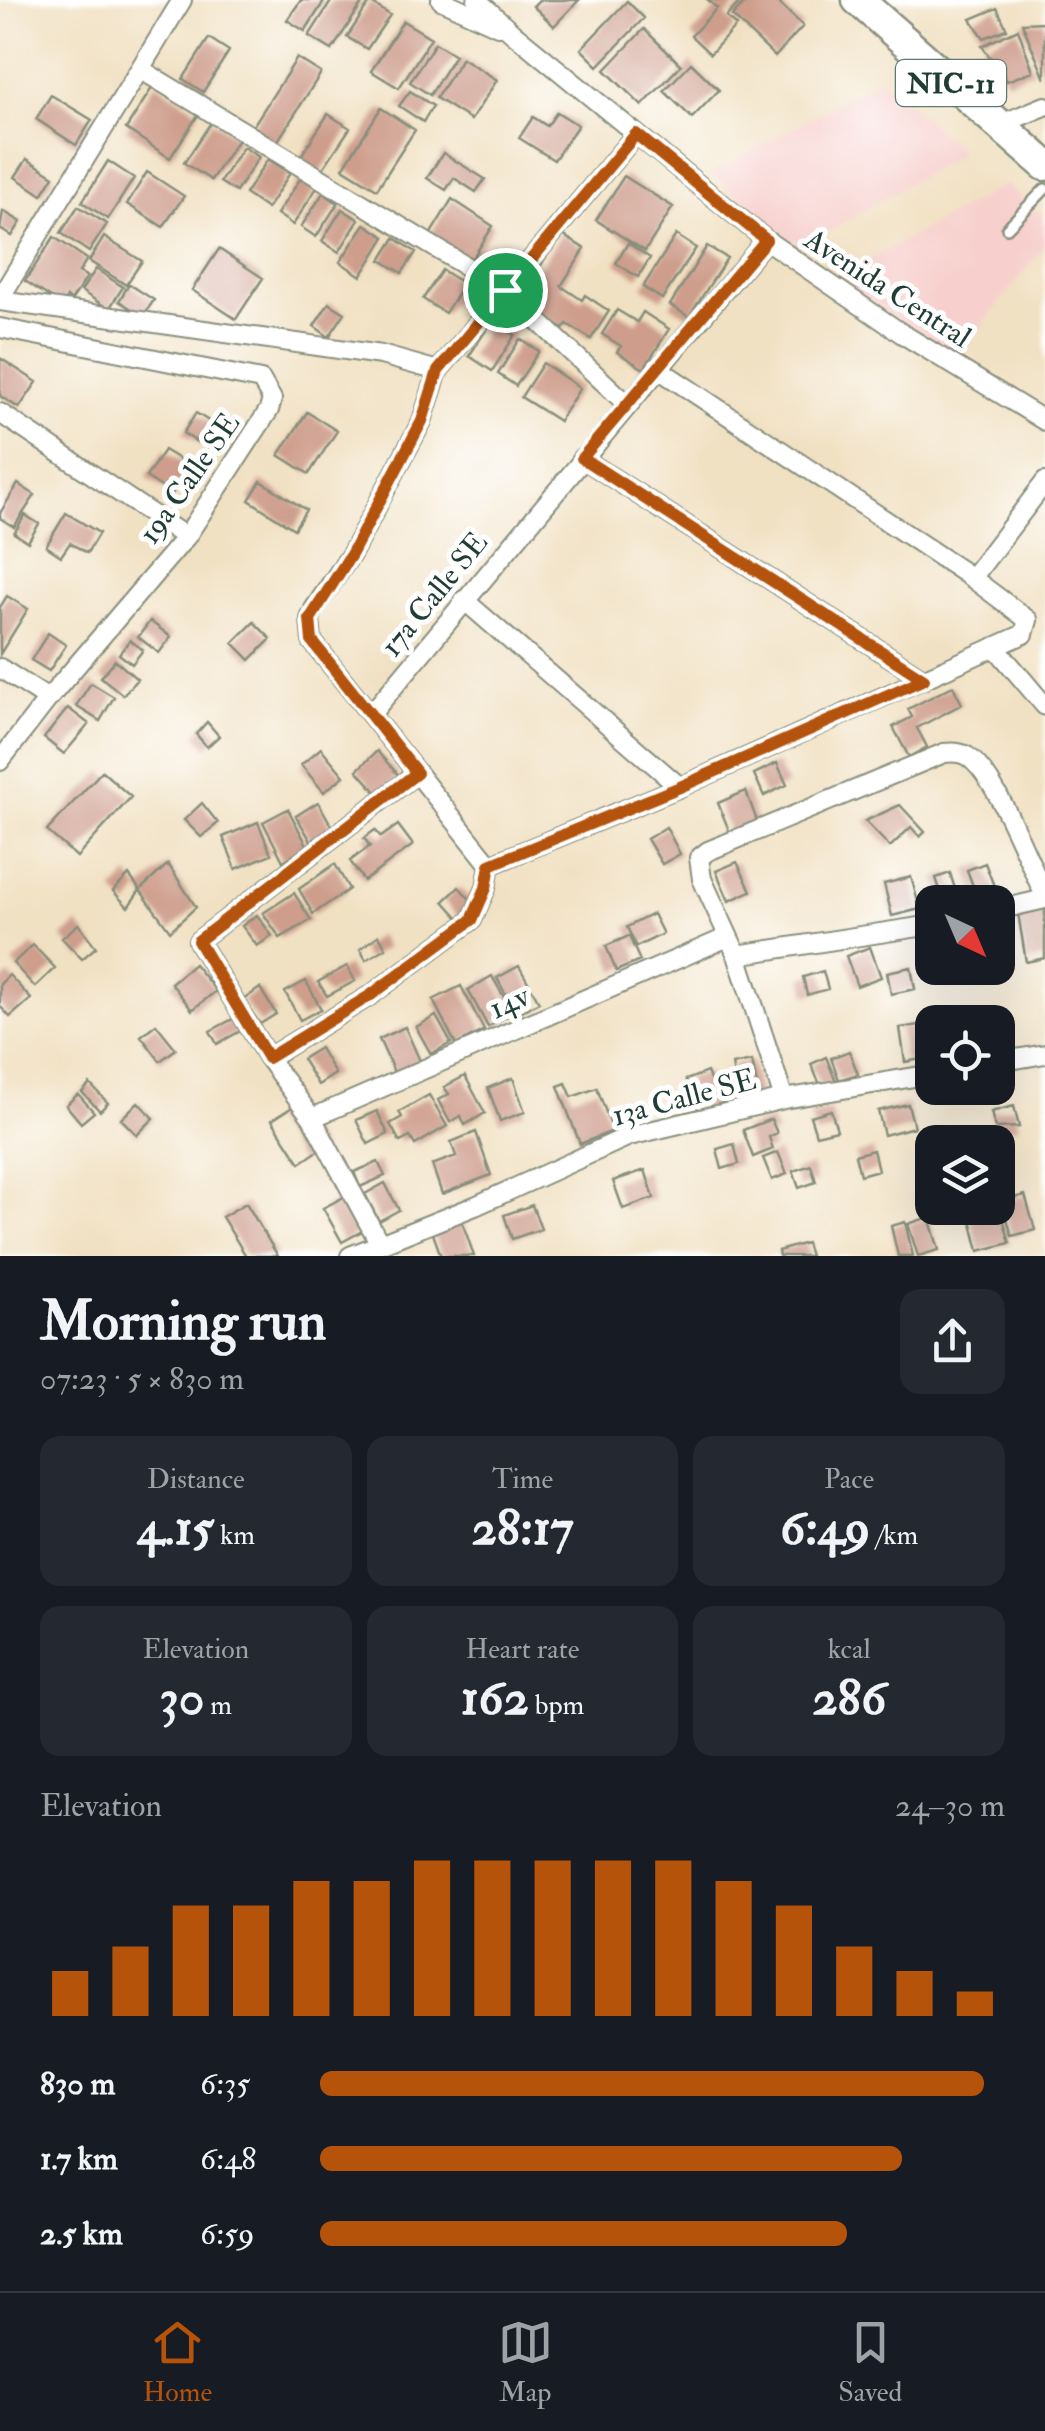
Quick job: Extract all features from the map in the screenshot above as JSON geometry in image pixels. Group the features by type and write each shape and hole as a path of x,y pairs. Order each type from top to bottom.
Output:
{"highway":[{"name":"NIC-11","path":"858,0 1045,166"}],"street":[{"path":"182,0 0,299 381,356 438,371"},
{"path":"441,0 512,33"},
{"name":"Avenida Central","path":"477,0 512,33 766,240 901,332 1045,421"},
{"path":"140,69 505,290 627,404"},
{"path":"1000,125 1045,106"},
{"path":"268,1058 371,995 472,920 486,888 490,865 312,641 310,619 352,553 422,421 438,371 636,134"},
{"name":"17a Calle SE","path":"370,714 766,240"},
{"name":"19a Calle SE","path":"0,328 261,380 272,399 186,537 0,762"},
{"path":"490,865 680,787 1024,634 1028,620 972,578 658,368"},
{"path":"0,413 186,537"},
{"path":"582,458 924,679"},
{"path":"972,578 1045,482"},
{"path":"464,600 680,787"},
{"path":"995,647 1045,706"},
{"path":"0,668 48,700"},
{"path":"784,1099 736,955 702,879 698,858 944,752 965,754 979,766 994,789 1045,898 1015,906"},
{"path":"380,1244 312,1118 268,1058 198,941 417,773"},
{"path":"736,955 915,928"},
{"name":"14v","path":"312,1118 728,936"},
{"path":"1015,1059 1045,1054"},
{"name":"13a Calle SE","path":"350,1256 629,1136 784,1099 915,1077"}],"lane":[{"path":"1006,228 1045,189"}],"shaded area":[{"path":"880,79 962,152 801,248 711,174"},
{"path":"1006,184 1045,218 1045,245 955,360 836,278"}],"building":[{"path":"301,0 325,0 305,31 287,20"},
{"path":"332,0 363,2 332,50 309,36"},
{"path":"539,0 579,0 554,26 533,6"},
{"path":"708,0 742,0 726,17 736,26 710,54 691,36 717,8"},
{"path":"748,0 776,0 803,26 775,57 732,16"},
{"path":"627,1 644,18 598,66 581,49"},
{"path":"370,2 390,15 367,49 347,37"},
{"path":"997,8 1007,29 984,38 971,19"},
{"path":"403,21 431,38 399,88 371,71"},
{"path":"1045,22 1045,79 1022,23"},
{"path":"644,29 681,65 642,106 605,70"},
{"path":"1018,29 1033,71 1007,81 982,46"},
{"path":"209,38 229,51 203,92 183,79"},
{"path":"435,43 455,55 430,95 410,82"},
{"path":"297,58 321,73 274,147 249,132"},
{"path":"462,58 497,80 471,120 436,98"},
{"path":"691,63 719,90 692,118 664,91"},
{"path":"155,83 200,112 170,158 126,129"},
{"path":"410,91 433,106 423,122 399,106"},
{"path":"51,95 92,120 76,145 36,119"},
{"path":"381,108 415,130 377,189 343,168"},
{"path":"557,112 578,125 554,160 519,138 533,117 547,126"},
{"path":"328,114 350,128 320,173 299,159"},
{"path":"212,121 239,138 211,180 184,163"},
{"path":"243,147 259,157 236,192 220,182"},
{"path":"443,153 485,179 476,192 454,178 446,190 427,178"},
{"path":"27,159 54,176 42,195 15,177"},
{"path":"268,159 290,173 267,209 245,194"},
{"path":"108,161 134,178 108,219 82,202"},
{"path":"147,172 184,196 163,227 127,204"},
{"path":"302,176 318,186 293,225 277,214"},
{"path":"624,176 673,207 645,251 596,220"},
{"path":"323,193 338,203 316,237 301,227"},
{"path":"452,199 493,226 469,264 428,238"},
{"path":"78,206 107,224 89,252 61,233"},
{"path":"342,209 359,220 339,252 322,241"},
{"path":"3,211 21,222 12,236 0,229"},
{"path":"365,224 385,237 361,276 340,262"},
{"path":"561,234 585,249 561,286 582,300 585,295 609,311 591,339 567,324 563,329 518,300"},
{"path":"676,235 696,248 662,299 643,287"},
{"path":"54,237 87,259 79,272 87,277 71,301 67,297 62,305 25,281"},
{"path":"104,237 142,261 126,285 89,261"},
{"path":"395,238 416,252 402,273 381,260"},
{"path":"628,243 650,258 638,277 616,263"},
{"path":"707,246 727,258 689,317 670,305"},
{"path":"219,249 263,278 236,319 192,290"},
{"path":"96,269 123,287 109,309 81,291"},
{"path":"442,270 464,284 445,313 423,299"},
{"path":"129,284 154,300 143,316 119,301"},
{"path":"329,303 345,313 329,337 314,326"},
{"path":"617,310 637,322 643,312 669,329 644,369 617,352 621,346 602,334"},
{"path":"492,321 515,335 492,371 469,356"},
{"path":"520,339 539,351 516,386 498,374"},
{"path":"0,358 37,382 19,408 0,396"},
{"path":"543,363 580,388 559,421 521,397"},
{"path":"307,412 337,431 309,474 279,455"},
{"path":"196,413 229,434 216,454 183,433"},
{"path":"164,450 190,466 172,494 146,477"},
{"path":"261,481 306,510 294,529 249,500"},
{"path":"18,484 35,495 14,527 0,518 0,513"},
{"path":"66,513 99,533 87,553 70,543 61,556 46,546"},
{"path":"25,515 39,524 28,542 14,533"},
{"path":"7,596 28,609 0,654 0,607"},
{"path":"150,621 171,637 159,653 138,637"},
{"path":"254,622 271,639 250,660 233,643"},
{"path":"48,633 66,645 49,671 31,660"},
{"path":"130,640 143,650 132,664 119,654"},
{"path":"115,660 137,679 123,695 101,677"},
{"path":"91,683 114,697 100,721 76,706"},
{"path":"953,686 962,704 917,728 927,747 909,757 893,727 912,717 908,709"},
{"path":"68,708 89,724 64,754 44,738"},
{"path":"207,722 219,736 207,747 196,734"},
{"path":"321,748 344,776 324,792 301,765"},
{"path":"377,751 400,777 379,795 357,770"},
{"path":"777,763 787,785 764,796 754,774"},
{"path":"102,771 131,797 77,857 47,831"},
{"path":"746,791 757,821 730,833 718,803"},
{"path":"318,802 333,828 311,841 296,816"},
{"path":"202,803 218,823 201,837 184,820"},
{"path":"900,805 925,832 920,837 911,827 890,847 865,821"},
{"path":"288,809 308,847 283,861 263,822"},
{"path":"258,822 271,854 236,869 223,837"},
{"path":"398,825 413,845 364,881 350,861 370,846 364,838 375,830 381,837"},
{"path":"666,827 680,854 662,864 647,839"},
{"path":"737,862 751,891 729,901 716,871"},
{"path":"985,863 994,885 973,885 967,870"},
{"path":"168,864 196,907 170,931 140,890"},
{"path":"335,864 349,889 313,914 299,889"},
{"path":"950,873 954,885 938,885 936,878"},
{"path":"129,875 140,890 128,907 113,891"},
{"path":"911,877 915,910 892,916 884,884"},
{"path":"459,887 475,905 460,919 444,901"},
{"path":"294,893 311,920 280,938 263,913"},
{"path":"1045,907 1045,958 1026,962 1018,913"},
{"path":"653,914 663,934 636,947 627,927"},
{"path":"257,915 272,936 257,946 242,926"},
{"path":"78,924 96,947 82,959 62,938"},
{"path":"379,935 386,948 366,960 360,949"},
{"path":"629,936 640,961 616,971 606,946"},
{"path":"33,945 55,968 35,987 13,963"},
{"path":"870,947 881,977 857,986 846,956"},
{"path":"194,964 216,991 192,1010 171,983"},
{"path":"347,966 355,981 327,996 318,982"},
{"path":"519,966 539,1002 516,1014 497,978"},
{"path":"911,967 915,989 891,994 887,972"},
{"path":"823,971 828,989 807,995 803,977"},
{"path":"9,975 31,999 10,1017 0,1006 0,984"},
{"path":"492,976 513,1013 488,1027 468,990"},
{"path":"306,981 321,1009 300,1020 285,992"},
{"path":"461,986 484,1030 456,1045 433,1000"},
{"path":"260,988 276,1014 260,1024 243,1000"},
{"path":"436,1016 451,1043 431,1054 416,1027"},
{"path":"235,1018 242,1030 217,1044 210,1031"},
{"path":"156,1024 176,1049 160,1061 141,1036"},
{"path":"915,1026 915,1060 905,1062 900,1028"},
{"path":"405,1027 420,1061 394,1072 379,1039"},
{"path":"320,1048 335,1074 318,1085 302,1059"},
{"path":"849,1051 858,1074 839,1080 831,1058"},
{"path":"826,1057 836,1081 821,1087 811,1064"},
{"path":"752,1061 759,1094 739,1099 732,1065"},
{"path":"707,1072 711,1082 725,1077 733,1099 699,1112 686,1080"},
{"path":"465,1076 485,1113 465,1125 461,1116 450,1122 438,1100 449,1094 444,1087"},
{"path":"513,1078 525,1112 500,1121 488,1088"},
{"path":"566,1083 572,1097 597,1088 613,1131 580,1144 558,1086"},
{"path":"90,1084 108,1103 100,1111 82,1092"},
{"path":"78,1094 94,1112 81,1123 66,1105"},
{"path":"429,1095 447,1126 415,1145 410,1137 400,1142 390,1124 402,1117 399,1112"},
{"path":"138,1102 154,1118 137,1135 121,1119"},
{"path":"908,1104 914,1127 884,1135 878,1111"},
{"path":"294,1106 321,1149 300,1163 272,1120"},
{"path":"1014,1106 1019,1127 994,1125 991,1112"},
{"path":"831,1110 837,1130 816,1135 810,1116"},
{"path":"377,1111 388,1134 368,1144 356,1120"},
{"path":"771,1119 777,1133 769,1137 773,1149 753,1157 743,1130"},
{"path":"476,1132 491,1175 442,1194 432,1165 456,1156 451,1142"},
{"path":"734,1144 739,1164 722,1169 717,1149"},
{"path":"873,1150 878,1170 860,1175 855,1155"},
{"path":"778,1152 787,1174 772,1180 763,1158"},
{"path":"378,1162 385,1176 360,1187 354,1172"},
{"path":"811,1165 816,1182 799,1188 793,1171"},
{"path":"645,1170 654,1198 623,1209 613,1181"},
{"path":"385,1183 399,1210 379,1221 365,1194"},
{"path":"1025,1195 1035,1230 1012,1236 1009,1225 1015,1225 1015,1198"},
{"path":"344,1197 362,1231 342,1242 323,1208"},
{"path":"246,1203 278,1256 246,1256 222,1217"},
{"path":"532,1205 541,1229 512,1239 504,1215"},
{"path":"462,1221 474,1256 441,1256 432,1231"},
{"path":"905,1222 913,1256 898,1256 891,1226"},
{"path":"908,1224 931,1225 939,1250 918,1256"},
{"path":"972,1225 1005,1225 1010,1243 979,1251"},
{"path":"806,1243 810,1256 779,1256 778,1251"}],"route":[{"path":"636,134 766,240 582,458 924,679 680,787 490,865 486,888 472,920 371,995 268,1058 198,941 417,773 312,641 310,619 352,553 422,421 438,371 505,290 636,134"}]}
